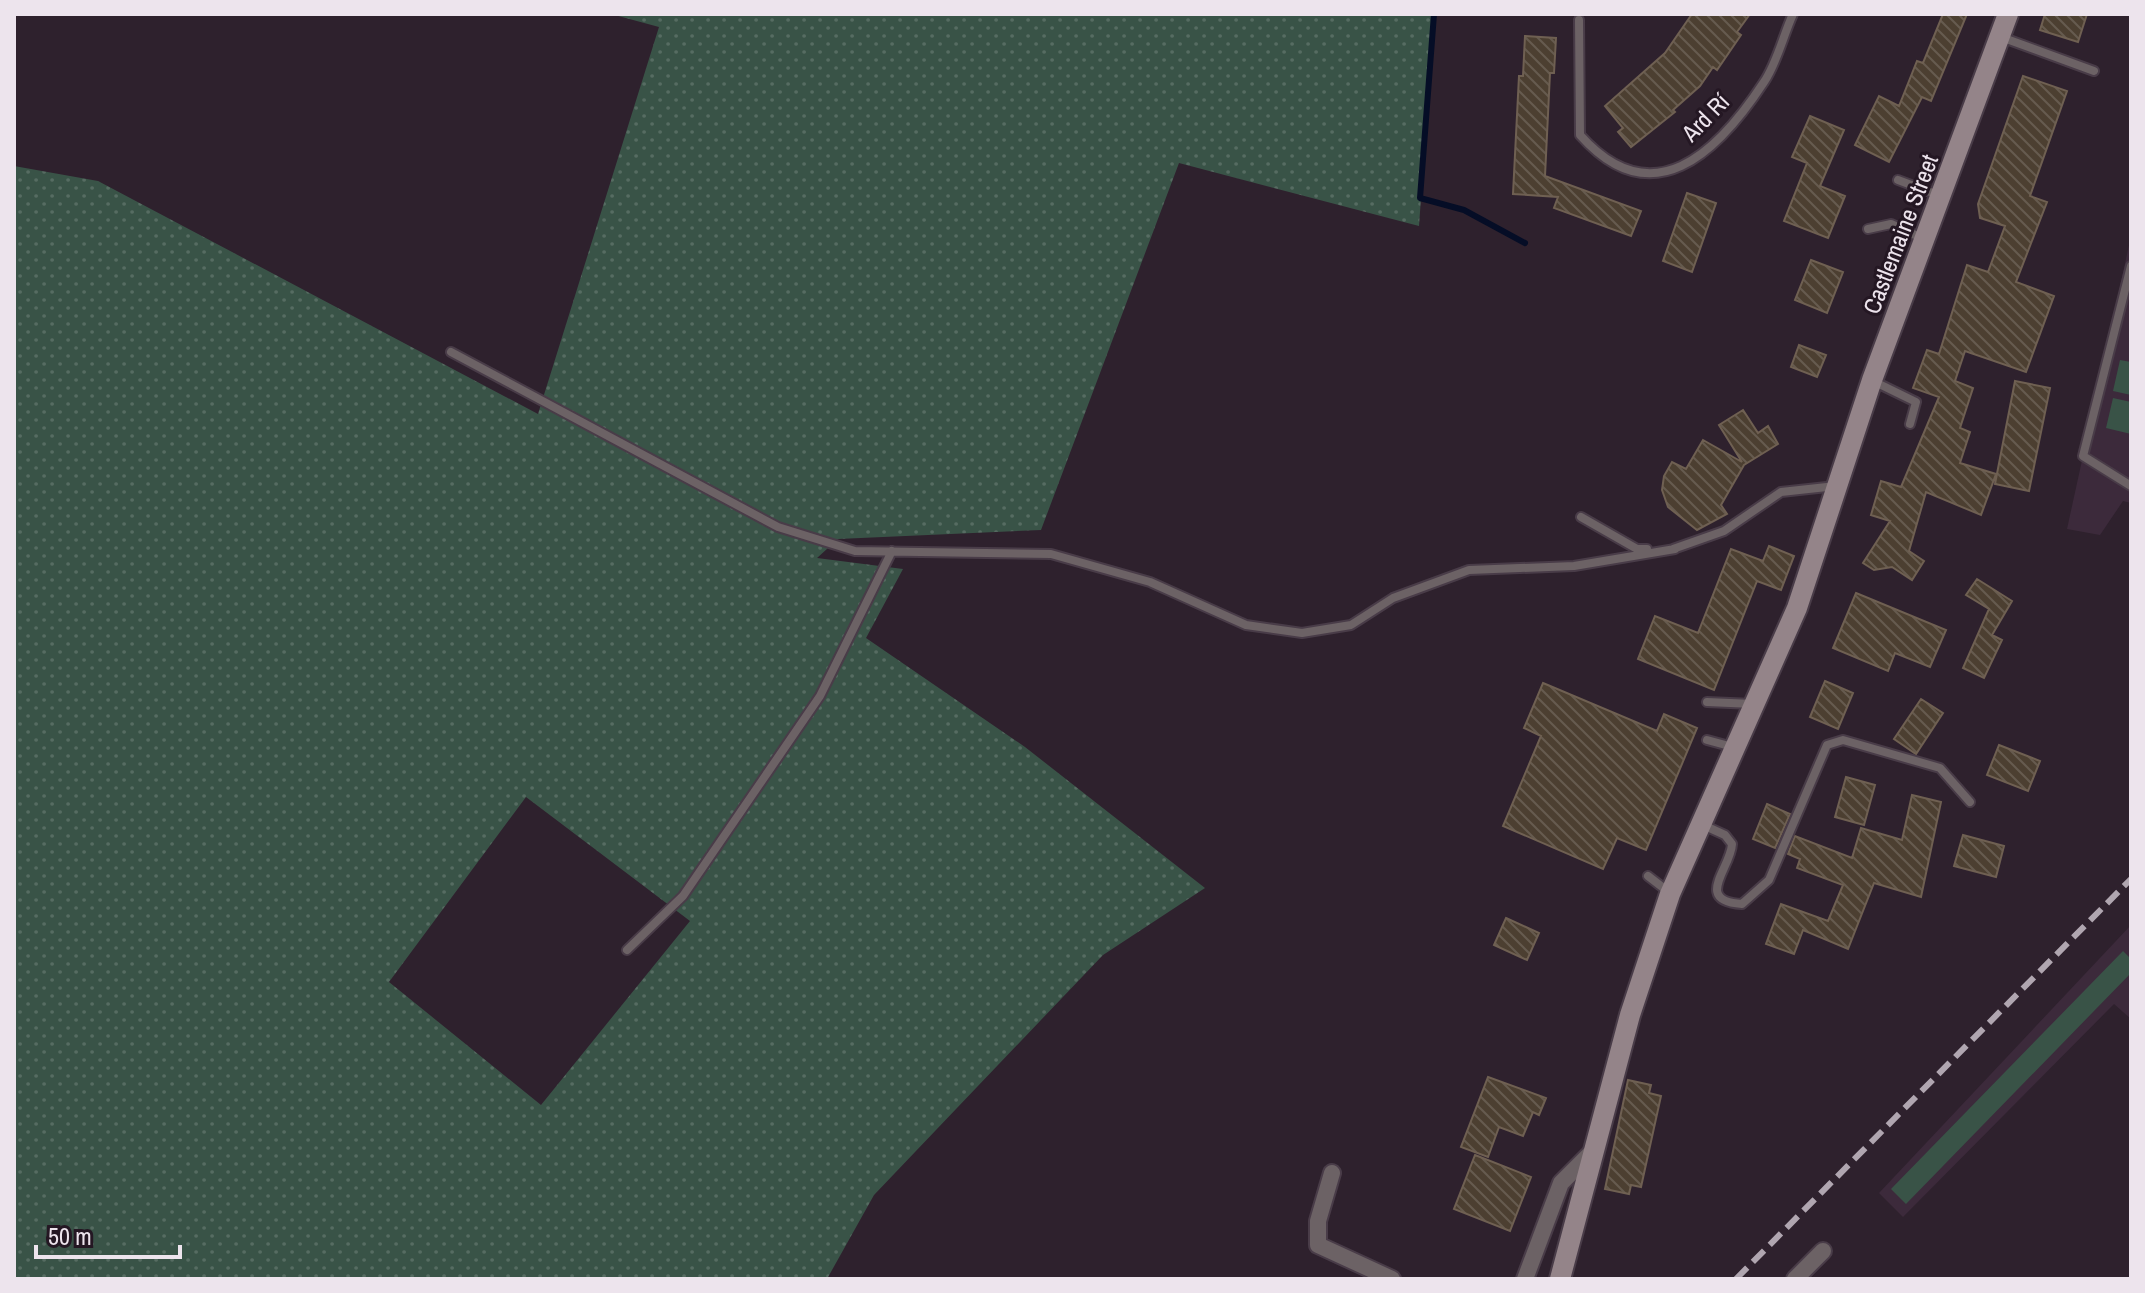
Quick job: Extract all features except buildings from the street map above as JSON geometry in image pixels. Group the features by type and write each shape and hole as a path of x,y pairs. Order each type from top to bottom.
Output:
{"main road":[{"name":"Castlemaine Street","path":"1560,1279 1630,1015 1670,894 1818,567 1840,480 1872,380 1943,197 2008,14"}],"street":[{"path":"1525,1279 1561,1183 1593,1151"},
{"path":"1332,1173 1318,1221 1318,1245 1392,1279"},
{"path":"1795,1279 1823,1251"}],"lane":[{"name":"Ard Rí","path":"1579,20 1580,135 1601,158 1633,174 1663,173 1691,161 1717,140 1765,81 1793,14"},
{"path":"2000,37 2094,71"},
{"path":"1898,180 1943,197"},
{"path":"1868,229 1891,224 1925,239"},
{"path":"2131,266 2083,456 2131,486"},
{"path":"451,352 778,527 855,551 1051,554 1150,582 1246,625 1302,633 1351,625 1393,598 1469,570 1574,566 1675,549 1724,531 1781,492 1840,480"},
{"path":"1872,380 1916,402 1910,424"},
{"path":"1581,517 1637,549 1675,549"},
{"path":"627,950 683,896 820,696 892,551"},
{"path":"1707,702 1754,704"},
{"path":"1707,740 1734,747"},
{"path":"1703,824 1725,835 1732,844 1731,855 1716,882 1723,899 1742,904 1769,880 1827,745 1843,740 1940,768 1970,802"},
{"path":"1648,876 1670,894"}],"shaded area":[{"path":"2131,236 2131,503 2123,501 2100,535 2067,529"},
{"path":"2131,925 2131,1019 2114,1004 1903,1217 1879,1193"}],"green space":[{"path":"611,14 1434,14 1419,226 1179,163 1041,530 838,539 817,558 903,569 866,638 1025,747 1205,888 1103,955 874,1195 827,1279 14,1279 14,166 98,181 538,414 659,27","holes":["526,797 690,921 541,1105 389,982"]},
{"path":"2120,360 2131,362 2131,395 2113,391"},
{"path":"2113,398 2131,402 2131,434 2106,428"},
{"path":"2123,951 2131,959 2131,973 1906,1204 1891,1189"}],"waterway":[{"path":"1434,14 1420,198 1464,210 1525,243"}],"railway":[{"path":"1736,1279 2131,879"}]}
